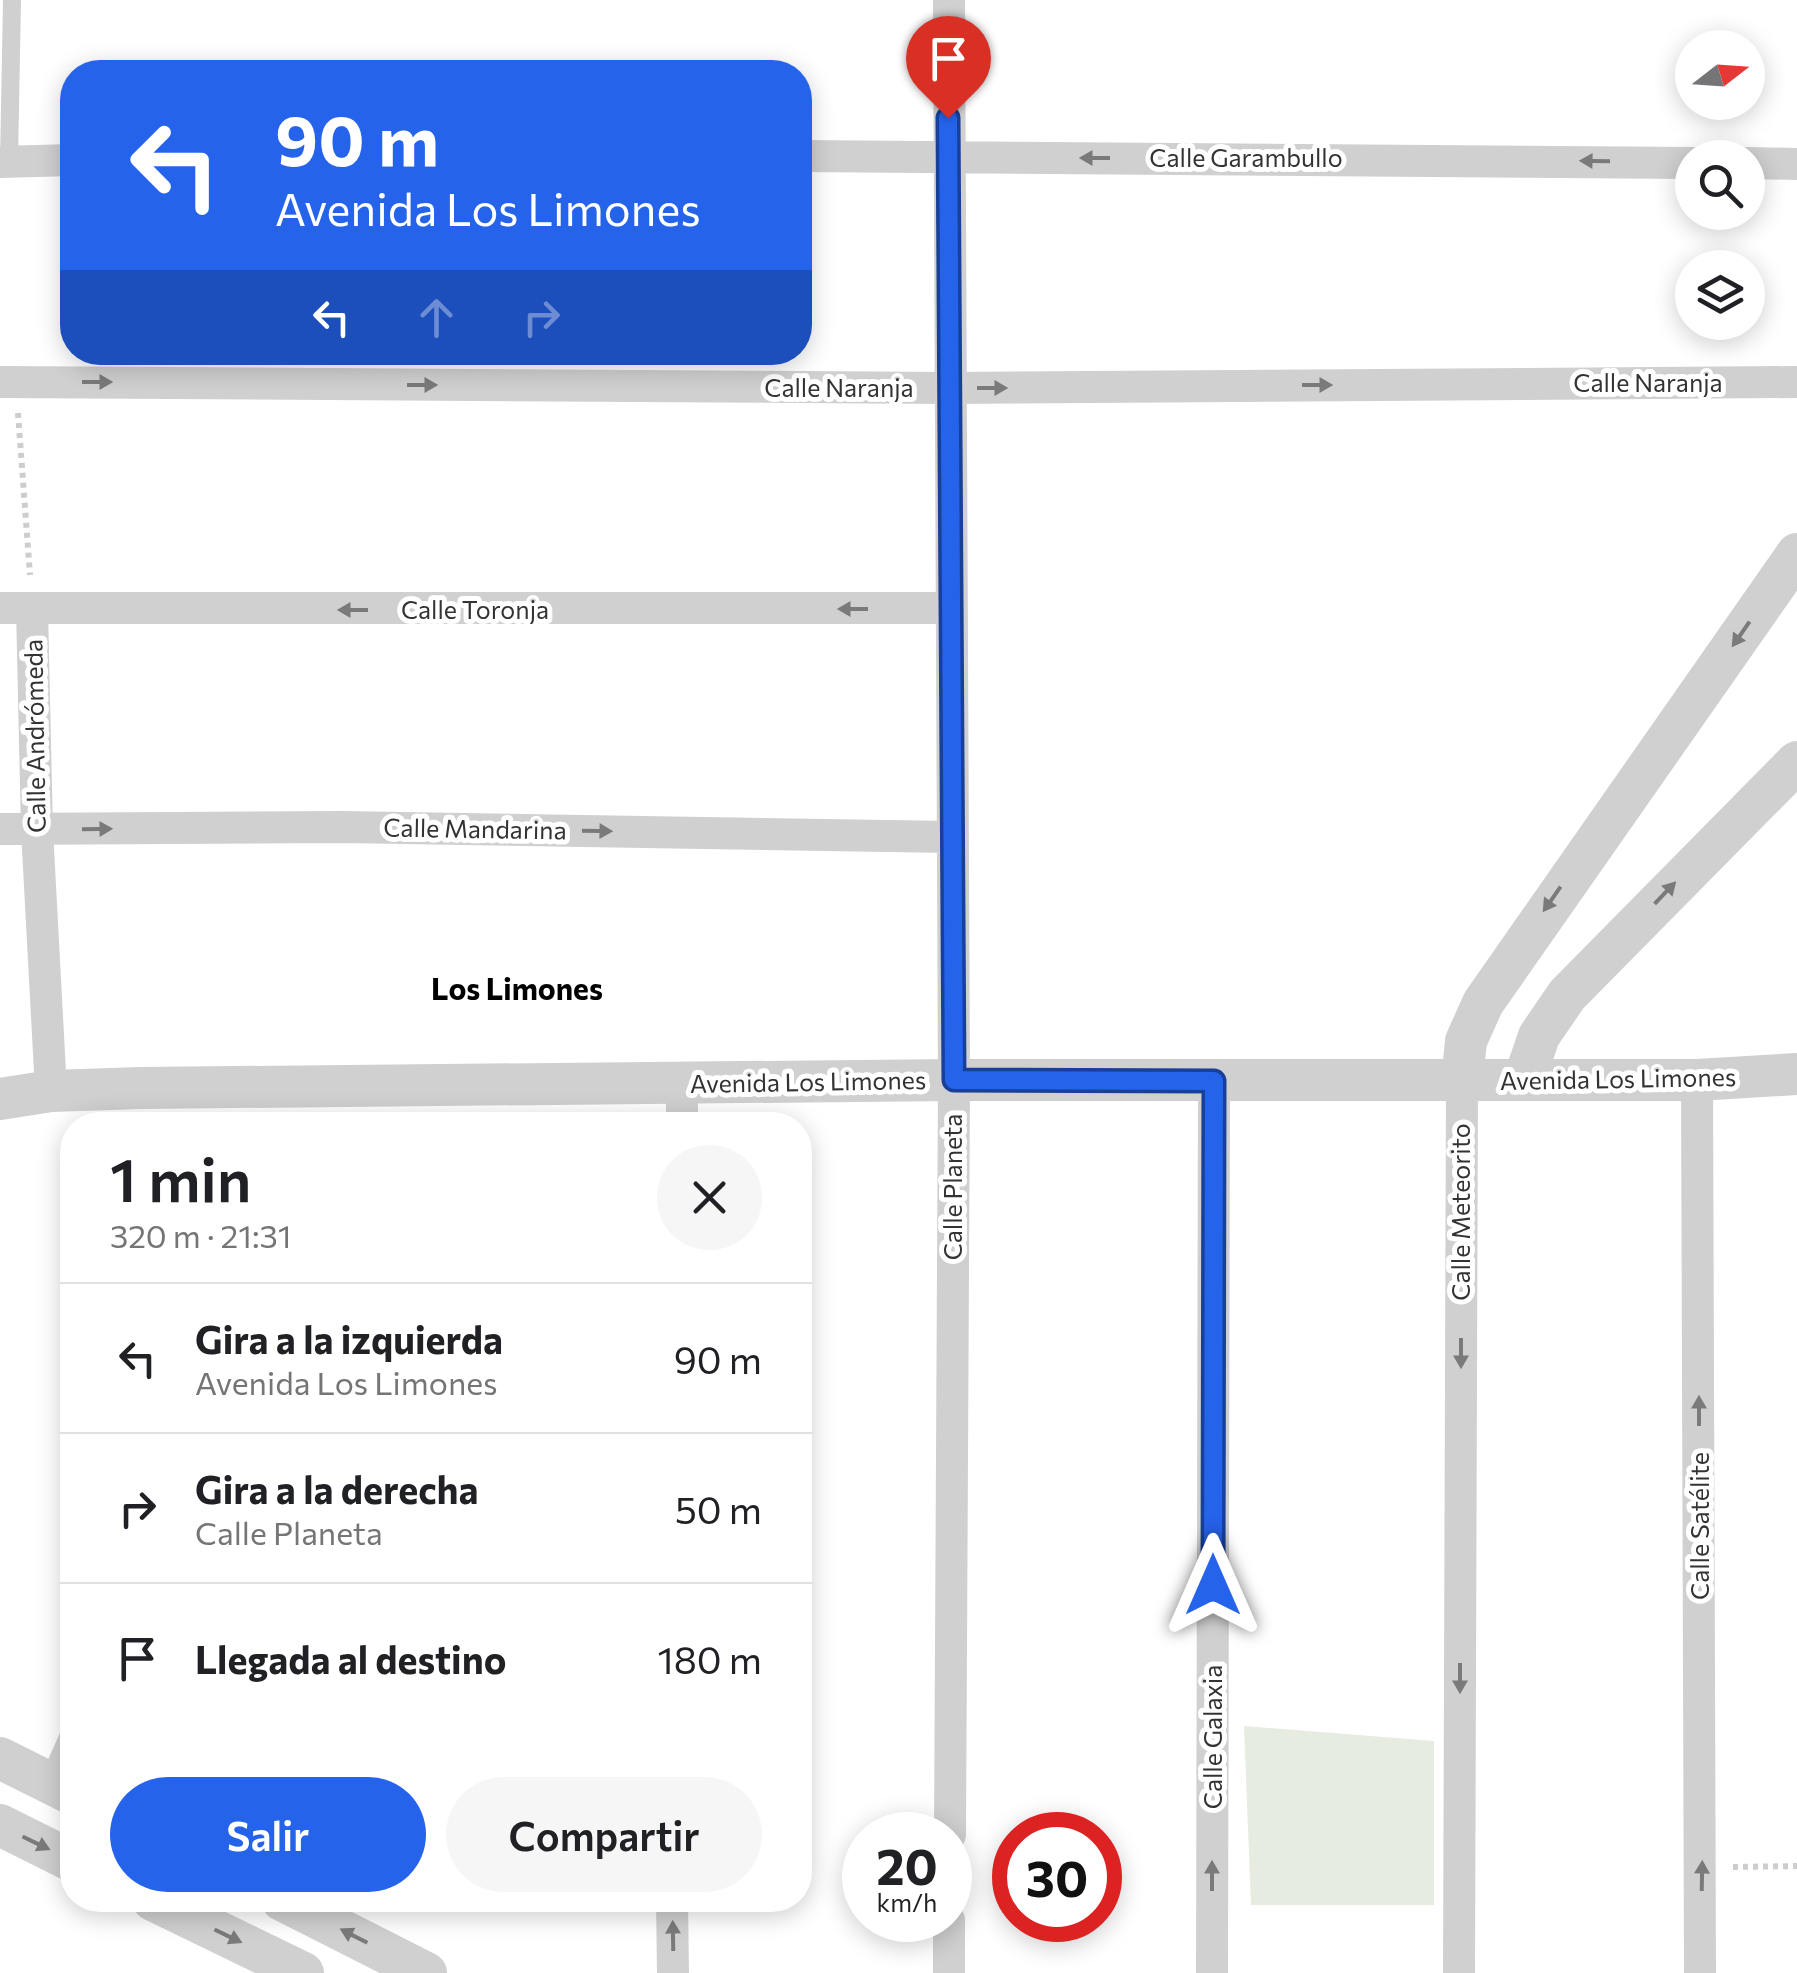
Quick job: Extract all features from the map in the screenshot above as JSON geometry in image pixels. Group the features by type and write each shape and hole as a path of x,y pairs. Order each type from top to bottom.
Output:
{"street":[{"name":"Calle Planeta","path":"948,0 954,1080 950,1812"},
{"name":"Calle Garambullo","path":"812,156 1675,162"},
{"path":"4,162 60,160"},
{"path":"1765,164 1797,164"},
{"name":"Calle Naranja","path":"8,382 948,388 1797,382"},
{"name":"Calle Meteorito","path":"1459,1973 1462,1081 1466,1041 1483,1003 1797,554"},
{"name":"Calle Toronja","path":"16,609 950,608"},
{"name":"Calle Andrómeda","path":"16,609 36,830 52,1091"},
{"path":"1524,1080 1539,1036 1567,996 1797,762"},
{"name":"Calle Mandarina","path":"0,830 341,826 951,837"},
{"name":"Avenida Los Limones","path":"0,1099 52,1091 682,1104 954,1080 1697,1080 1797,1074"},
{"name":"Calle Satélite","path":"1697,1080 1700,1973"},
{"name":"Calle Galaxia","path":"1212,1973 1214,1081"},
{"path":"0,1758 60,1788"},
{"path":"0,1826 60,1855"},
{"path":"178,1912 303,1973"},
{"path":"306,1912 426,1973"},
{"path":"672,1912 673,1973"},
{"path":"949,1973 950,1942"}],"lane":[{"path":"4,162 12,0"}],"path":[{"name":"Calle Andrómeda","path":"8,382 16,609"},
{"path":"1702,1868 1797,1866"}],"shaded area":[{"path":"1244,1726 1434,1741 1434,1905 1251,1905"}],"district":[{"name":"Los Limones","path":"517,990"}],"route":[{"path":"948,118 954,1080 1214,1081 1213,1585"}]}
